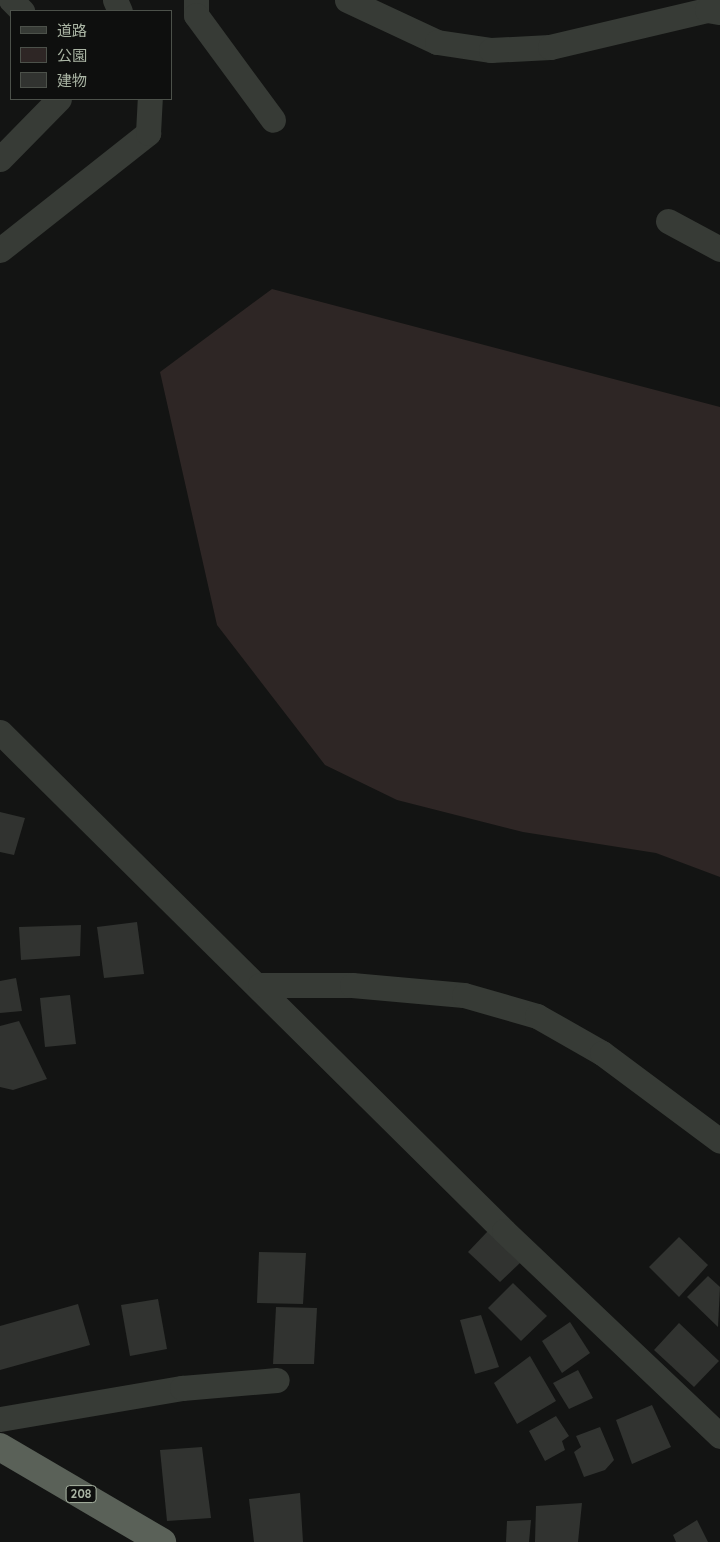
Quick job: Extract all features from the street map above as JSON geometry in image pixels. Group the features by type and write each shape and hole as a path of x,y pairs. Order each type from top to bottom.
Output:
{"highway":[{"name":"208","path":"0,1447 162,1542"}],"street":[{"path":"11,0 21,10"},
{"path":"196,0 196,15 273,120"},
{"path":"347,0 437,42 491,50 550,47 707,10 720,12"},
{"path":"0,159 59,100"},
{"path":"0,250 148,133 150,100"},
{"path":"668,221 720,249"},
{"path":"0,732 260,985 504,1231 720,1436"},
{"path":"260,985 352,985 464,994 537,1016 602,1053 720,1141"},
{"path":"0,1419 182,1388 277,1380"}],"green space":[{"path":"272,289 720,407 720,877 656,853 523,832 397,800 325,765 217,625 160,372"}],"building":[{"path":"0,812 25,818 14,855 0,852"},
{"path":"137,922 144,974 104,978 97,927"},
{"path":"81,925 80,956 21,960 19,927"},
{"path":"16,978 22,1011 0,1013 0,981"},
{"path":"70,995 76,1044 45,1047 40,998"},
{"path":"19,1021 47,1079 13,1090 0,1087 0,1026"},
{"path":"488,1231 521,1262 500,1282 468,1252"},
{"path":"679,1237 708,1265 679,1297 649,1267"},
{"path":"259,1252 306,1253 303,1304 257,1303"},
{"path":"708,1276 720,1287 718,1327 687,1297"},
{"path":"513,1283 547,1316 521,1341 488,1308"},
{"path":"158,1299 167,1349 130,1356 121,1305"},
{"path":"78,1304 90,1345 0,1370 0,1326"},
{"path":"276,1307 317,1308 314,1364 273,1364"},
{"path":"481,1315 499,1367 475,1374 460,1320"},
{"path":"570,1322 590,1353 562,1373 542,1341"},
{"path":"679,1323 719,1361 694,1387 654,1350"},
{"path":"530,1356 556,1401 517,1424 494,1383"},
{"path":"578,1370 593,1398 569,1409 553,1383"},
{"path":"652,1405 671,1447 632,1464 616,1420"},
{"path":"556,1416 569,1436 562,1441 565,1450 545,1461 529,1431"},
{"path":"600,1427 614,1460 605,1470 584,1477 574,1452 581,1447 576,1436"},
{"path":"202,1447 211,1518 167,1521 160,1450"},
{"path":"300,1493 303,1542 254,1542 249,1499"},
{"path":"582,1503 578,1542 535,1542 536,1506"},
{"path":"531,1520 529,1542 506,1542 507,1521"},
{"path":"697,1520 708,1542 676,1542 673,1535"}]}
